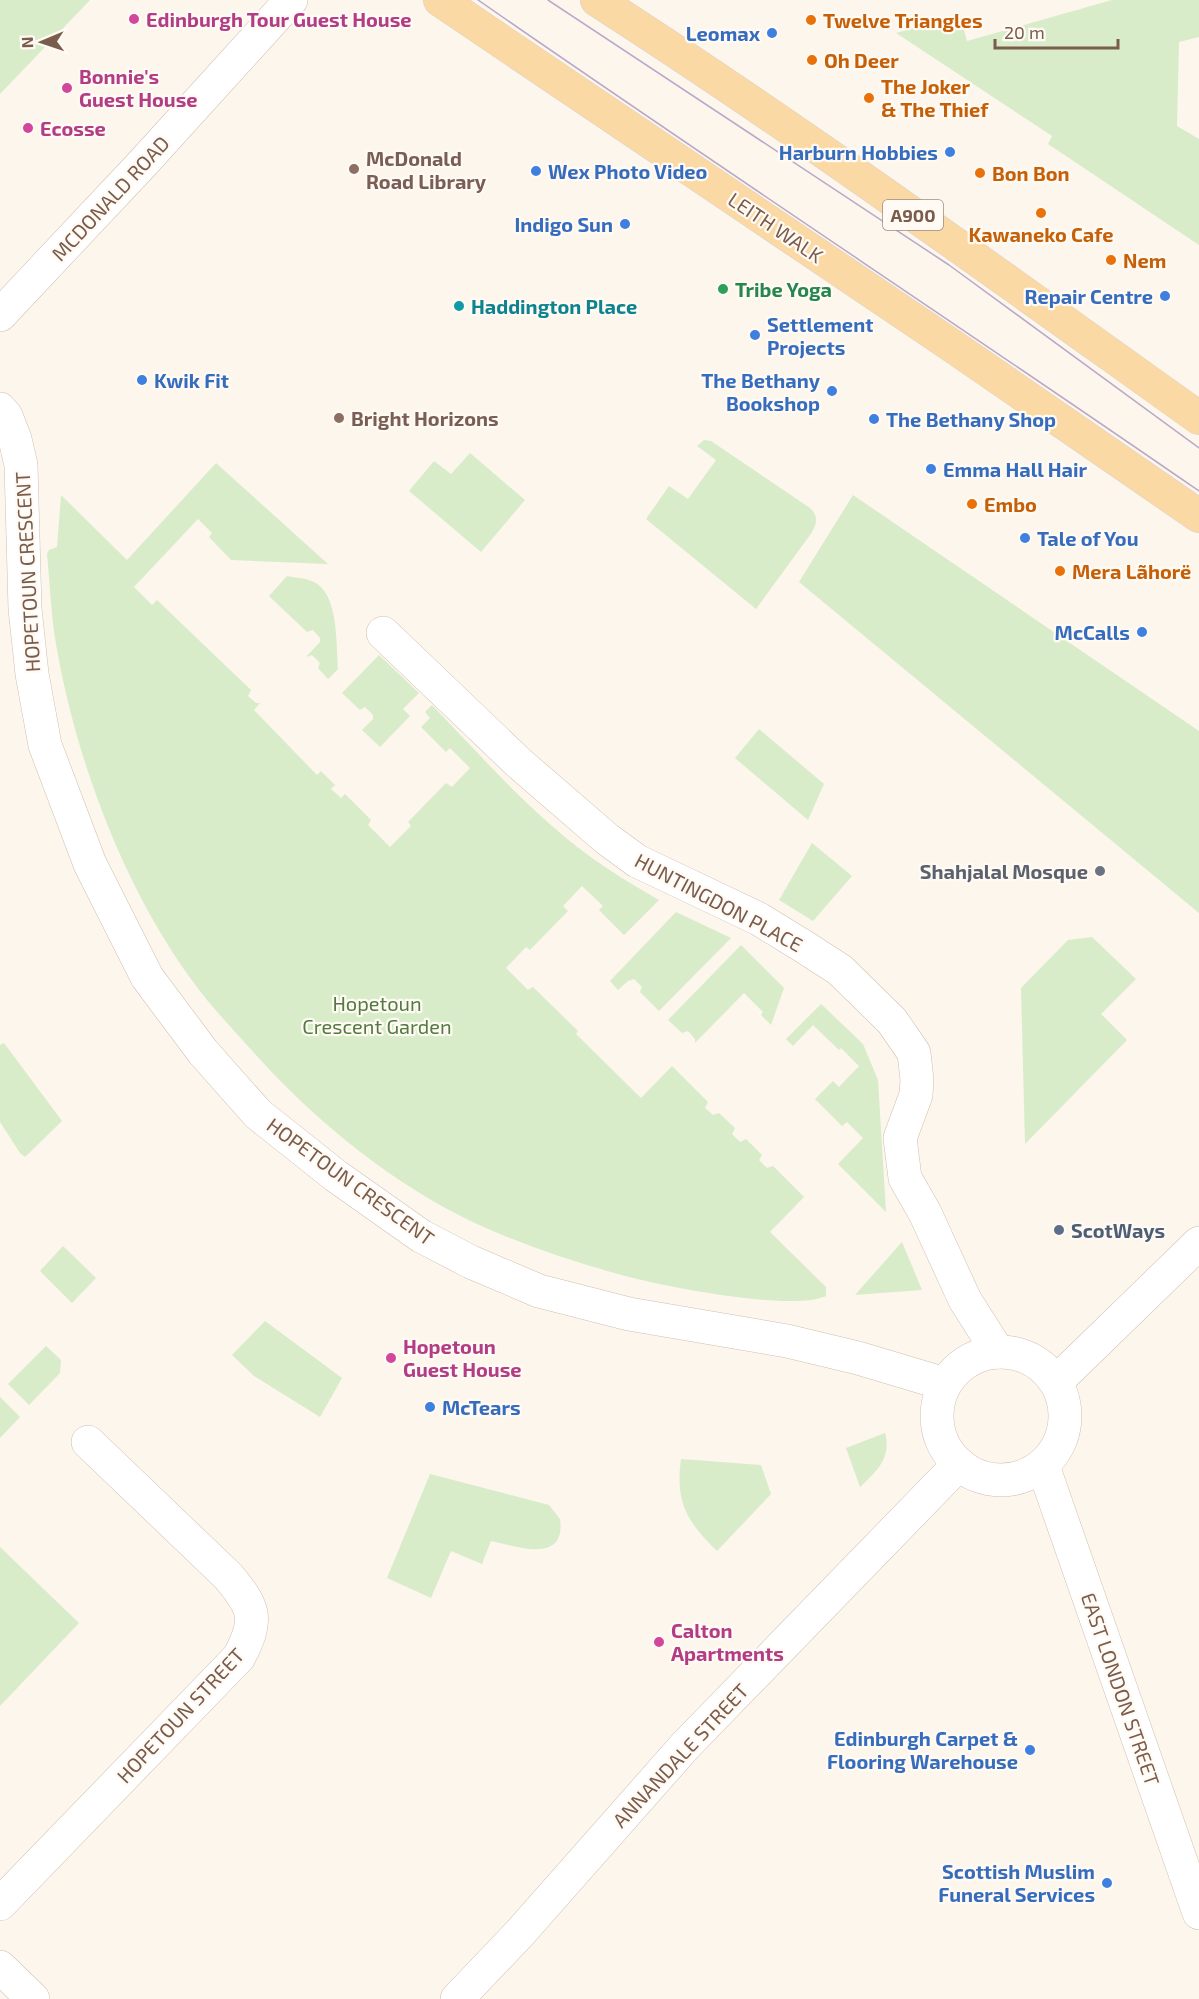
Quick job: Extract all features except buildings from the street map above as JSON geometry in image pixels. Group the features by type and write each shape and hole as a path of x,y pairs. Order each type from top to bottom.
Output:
{"main road":[{"name":"LEITH WALK","path":"440,0 951,345 1199,516"},
{"name":"A900","path":"617,5 701,68 951,241 1199,418"}],"street":[{"name":"MCDONALD ROAD","path":"0,315 143,163 291,0"},
{"name":"HOPETOUN CRESCENT","path":"0,408 6,416 15,439 21,465 25,609 32,674 45,744 90,864 147,977 203,1052 258,1114 336,1176 421,1236 471,1262 539,1291 629,1314 787,1341 858,1358 945,1384"},
{"name":"HUNTINGDON PLACE","path":"383,633 519,763 637,861 759,919 806,948 840,970 892,1021 914,1053 917,1080 916,1095 900,1138 905,1178 925,1213 965,1300 998,1352"},
{"path":"1056,1382 1199,1243"},
{"path":"998,1352 1010,1352 1028,1357 1046,1369 1056,1382 1065,1407 1065,1426 1058,1448 1043,1466 1030,1474 1004,1480 984,1478 959,1464 950,1455 938,1427 939,1401 945,1384 959,1368 972,1359 998,1352"},
{"name":"HOPETOUN STREET","path":"0,1904 239,1657 248,1641 253,1619 246,1598 228,1576 88,1442"},
{"name":"ANNANDALE STREET","path":"457,1999 519,1934 685,1746 959,1464"},
{"name":"EAST LONDON STREET","path":"1043,1466 1199,1913"},
{"path":"0,1967 33,1999"}],"green space":[{"path":"0,0 90,0 0,94"},
{"path":"1112,0 1199,0 1199,37 1179,42 1177,126 1199,139 1199,245 1048,144 1052,136 896,33 960,15 967,41"},
{"path":"704,440 711,441 810,508 815,515 816,522 812,532 756,609 646,519 669,486 688,499 716,460 697,446"},
{"path":"470,453 525,500 481,552 409,491 434,461 451,474"},
{"name":"Hopetoun Crescent Garden","path":"216,463 328,564 231,560 209,537 212,533 198,519 134,587 152,605 157,600 251,690 248,696 256,703 260,703 254,710 317,775 321,771 335,785 331,789 341,798 345,794 371,820 368,825 390,847 411,826 408,822 446,783 452,787 470,768 450,748 446,752 421,727 430,718 425,712 432,705 546,821 597,861 659,900 624,935 599,910 603,906 582,886 563,906 568,911 530,950 526,947 506,968 528,990 533,987 578,1031 576,1034 641,1098 672,1066 708,1102 705,1108 713,1115 719,1113 735,1128 732,1134 740,1142 746,1139 762,1155 759,1160 767,1168 773,1166 804,1197 770,1232 826,1287 826,1296 809,1300 757,1299 697,1291 625,1276 531,1246 446,1209 358,1150 303,1103 219,1014 179,962 153,921 130,877 92,785 65,690 56,644 47,554 49,550 57,547 61,495 127,560"},
{"path":"853,495 1199,731 1199,913 799,582"},
{"path":"287,576 314,582 328,597 335,621 338,669 328,679 318,668 320,663 312,655 306,657 320,642 320,638 313,630 307,632 269,596"},
{"path":"379,655 419,693 403,709 410,716 380,747 362,730 373,719 373,715 365,707 360,710 342,693"},
{"path":"759,729 824,784 808,820 735,758"},
{"path":"812,843 852,876 813,921 779,900"},
{"path":"676,912 731,938 659,1011 640,992 642,987 634,979 618,990 610,981"},
{"path":"1092,937 1136,979 1101,1014 1127,1040 1025,1144 1021,988 1068,940"},
{"path":"741,945 784,988 771,1025 761,1015 763,1012 744,993 695,1043 695,1039 688,1031 682,1033 668,1020"},
{"path":"821,1004 863,1044 878,1080 886,1212 838,1164 863,1138 847,1122 842,1126 815,1099 833,1081 839,1087 859,1066 813,1025 793,1046 786,1039"},
{"path":"4,1043 62,1121 25,1157 0,1122 0,1045"},
{"path":"902,1242 922,1290 855,1295"},
{"path":"63,1246 96,1278 72,1303 40,1271"},
{"path":"265,1321 342,1378 320,1417 254,1376 232,1355"},
{"path":"46,1346 61,1360 60,1373 29,1405 8,1384"},
{"path":"0,1397 20,1417 0,1438"},
{"path":"885,1433 886,1450 881,1464 860,1487 846,1448"},
{"path":"681,1459 761,1465 771,1494 717,1551 698,1530 686,1510 680,1487"},
{"path":"430,1474 549,1505 560,1519 560,1533 555,1543 538,1549 491,1541 482,1564 451,1551 431,1598 387,1578"},
{"path":"0,1547 79,1623 0,1706"}],"tram line":[{"path":"478,0 1199,491"},
{"path":"548,0 949,265 1199,448"}],"place":[{"name":"Edinburgh Tour Guest House","path":"134,19"},
{"name":"Twelve Triangles","path":"811,20"},
{"name":"Leomax","path":"772,33"},
{"name":"Oh Deer","path":"812,60"},
{"name":"Bonnie's Guest House","path":"67,88"},
{"name":"The Joker & The Thief","path":"869,98"},
{"name":"Ecosse","path":"28,128"},
{"name":"Harburn Hobbies","path":"950,152"},
{"name":"McDonald Road Library","path":"354,169"},
{"name":"Wex Photo Video","path":"536,171"},
{"name":"Bon Bon","path":"980,173"},
{"name":"Kawaneko Cafe","path":"1041,213"},
{"name":"Indigo Sun","path":"625,224"},
{"name":"Nem","path":"1111,260"},
{"name":"Tribe Yoga","path":"723,289"},
{"name":"Repair Centre","path":"1165,296"},
{"name":"Haddington Place","path":"459,306"},
{"name":"Settlement Projects","path":"755,335"},
{"name":"Kwik Fit","path":"142,380"},
{"name":"The Bethany Bookshop","path":"832,391"},
{"name":"Bright Horizons","path":"339,418"},
{"name":"The Bethany Shop","path":"874,419"},
{"name":"Emma Hall Hair","path":"931,469"},
{"name":"Embo","path":"972,504"},
{"name":"Tale of You","path":"1025,538"},
{"name":"Mera Lãhorë","path":"1060,571"},
{"name":"McCalls","path":"1142,632"},
{"name":"Shahjalal Mosque","path":"1100,871"},
{"name":"ScotWays","path":"1059,1230"},
{"name":"Hopetoun Guest House","path":"391,1358"},
{"name":"McTears","path":"430,1407"},
{"name":"Calton Apartments","path":"659,1642"},
{"name":"Edinburgh Carpet & Flooring Warehouse","path":"1030,1750"},
{"name":"Scottish Muslim Funeral Services","path":"1107,1883"}]}
